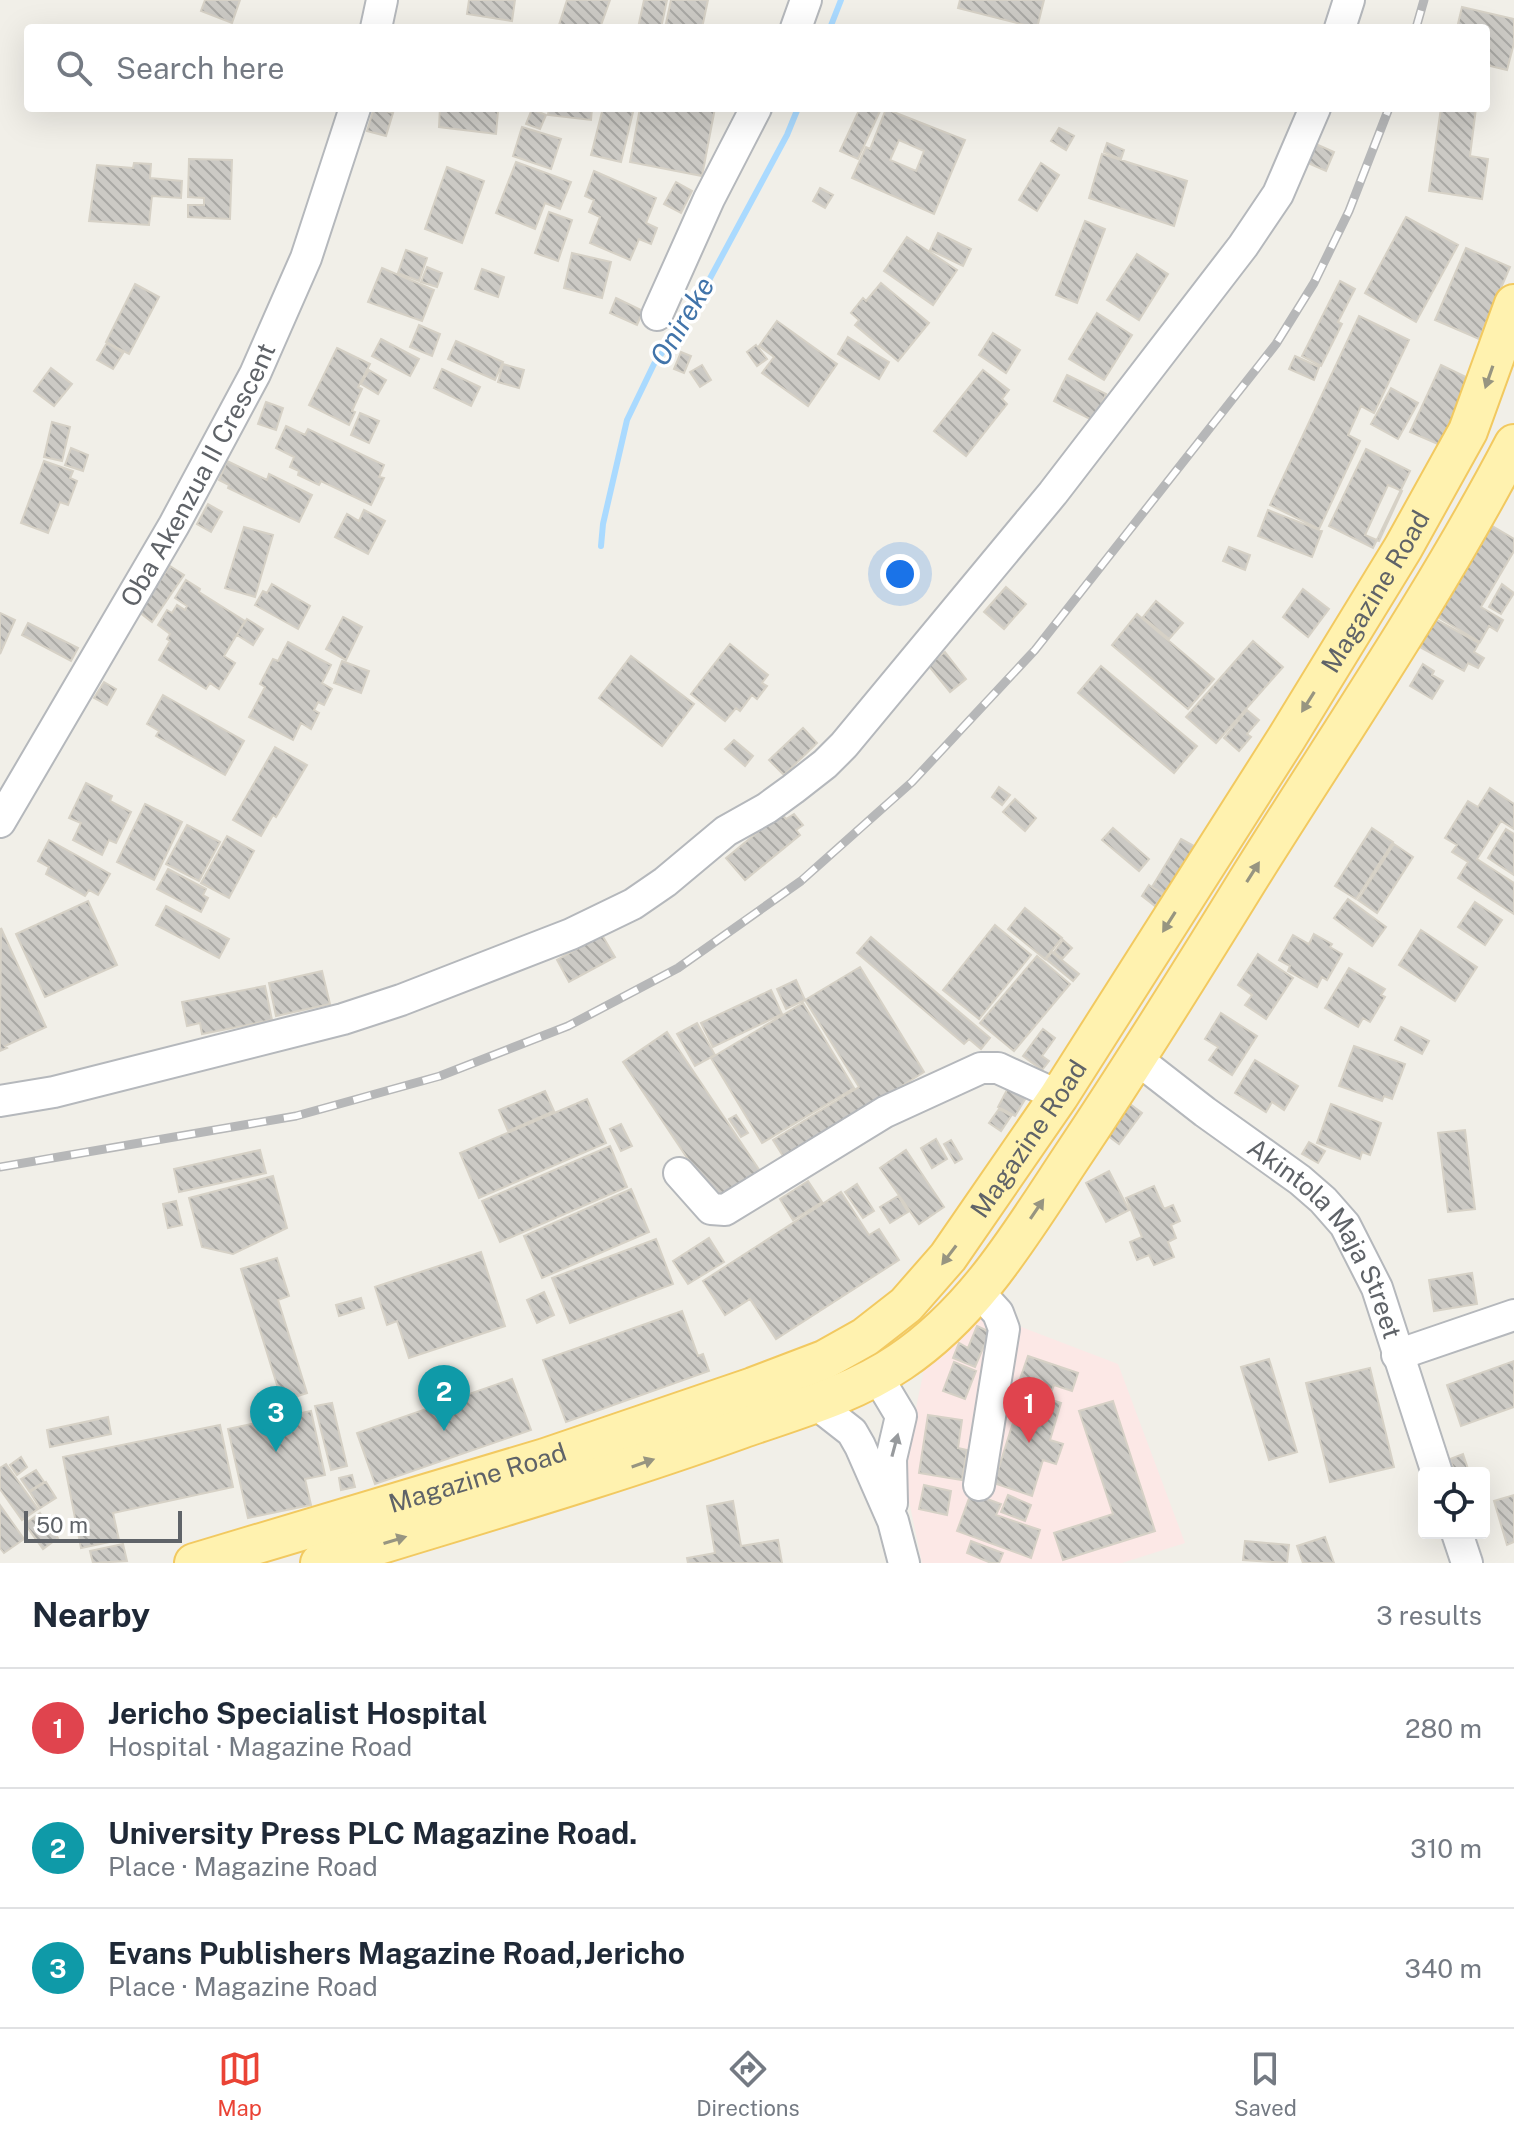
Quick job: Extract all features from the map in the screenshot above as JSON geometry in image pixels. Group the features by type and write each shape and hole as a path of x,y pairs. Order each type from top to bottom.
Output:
{"main road":[{"name":"Magazine Road","path":"194,1563 545,1458 753,1387 835,1354 865,1337 920,1292 975,1219 1059,1096 1286,739 1403,548 1462,442 1482,396 1514,304"},
{"name":"Magazine Road","path":"320,1563 568,1488 815,1403 877,1376 937,1334 978,1291 1021,1234 1137,1059 1388,661 1514,444"},
{"path":"1286,739 1319,766"}],"street":[{"path":"377,24 382,0"},
{"path":"797,24 806,0"},
{"path":"1341,24 1349,0"},
{"name":"Oba Akenzua II Crescent","path":"0,822 174,525 255,374 306,258 354,112"},
{"path":"657,315 709,199 754,112"},
{"path":"0,1101 54,1092 343,1019 401,1000 571,934 633,904 665,882 726,831 793,789 844,745 1024,529 1174,338 1278,194 1313,112"},
{"name":"Akintola Maja Street","path":"1137,1059 1300,1180 1345,1225 1377,1288 1435,1467"},
{"path":"679,1173 711,1209 725,1210 885,1112 981,1068 998,1068 1059,1096"},
{"path":"978,1291 998,1313 1004,1329 979,1485"},
{"path":"1397,1355 1514,1315"},
{"path":"877,1376 901,1416 891,1459 893,1521"},
{"path":"815,1403 852,1432 893,1521 904,1563"},
{"path":"1459,1539 1467,1563"}],"shaded area":[{"path":"969,1313 1011,1323 1118,1364 1185,1543 1122,1563 922,1563 905,1482 917,1403 926,1360"}],"building":[{"path":"205,0 240,0 232,23 201,11"},
{"path":"469,0 515,0 512,21 467,14"},
{"path":"567,0 610,0 601,24 559,24"},
{"path":"644,0 667,0 662,24 639,24"},
{"path":"671,0 708,0 703,24 666,24"},
{"path":"960,0 1044,0 1038,24 1021,24 958,8"},
{"path":"1462,7 1514,19 1514,43 1507,70 1490,66 1490,24 1458,24"},
{"path":"373,112 393,113 386,136 367,131"},
{"path":"440,112 498,112 496,134 439,127"},
{"path":"531,112 546,115 540,129 526,124"},
{"path":"548,112 592,112 591,120 548,115"},
{"path":"602,112 633,112 621,162 591,155"},
{"path":"639,112 714,112 702,176 630,162"},
{"path":"858,112 880,112 858,159 840,151"},
{"path":"885,112 894,112 965,140 934,214 852,178 866,147 870,149","holes":["899,140 924,151 916,171 890,160"]},
{"path":"1440,112 1476,112 1470,156 1488,159 1482,199 1429,191"},
{"path":"522,127 561,139 551,169 513,156"},
{"path":"1059,128 1074,136 1066,150 1051,141"},
{"path":"1309,141 1334,152 1326,171 1301,160"},
{"path":"1107,143 1124,150 1121,159 1104,152"},
{"path":"1102,154 1187,181 1174,226 1089,198"},
{"path":"189,159 232,160 230,219 188,217 188,205 204,205 204,198 188,197"},
{"path":"516,162 571,182 560,209 545,203 535,229 496,213"},
{"path":"134,163 151,164 150,178 182,181 181,198 152,196 149,225 89,221 97,165 133,168"},
{"path":"1041,163 1059,175 1037,211 1019,200"},
{"path":"447,167 484,181 462,243 425,229"},
{"path":"594,171 656,198 646,223 657,228 651,244 639,239 630,260 590,243 600,217 589,212 594,200 585,196"},
{"path":"676,182 692,191 681,213 664,204"},
{"path":"820,188 833,195 825,208 813,201"},
{"path":"549,212 572,220 558,261 535,253"},
{"path":"1406,217 1458,245 1416,322 1365,293"},
{"path":"1085,221 1105,229 1077,303 1056,295"},
{"path":"938,233 971,249 963,266 930,250"},
{"path":"907,237 957,270 933,305 884,271"},
{"path":"1466,248 1510,267 1479,339 1435,320"},
{"path":"406,250 427,258 419,281 398,273"},
{"path":"572,253 611,262 602,298 564,288"},
{"path":"1137,254 1168,274 1139,320 1107,300"},
{"path":"427,267 442,273 437,287 421,282"},
{"path":"382,268 434,290 422,321 368,302"},
{"path":"482,269 504,277 498,297 475,289"},
{"path":"1340,281 1355,289 1321,366 1302,356"},
{"path":"881,283 929,323 898,361 855,325 859,320 851,313"},
{"path":"135,284 159,297 129,354 106,342"},
{"path":"616,298 643,311 637,325 610,313"},
{"path":"1097,313 1132,335 1104,380 1069,359"},
{"path":"1359,316 1409,340 1374,413 1361,406 1348,435 1360,441 1319,529 1270,505"},
{"path":"777,321 837,364 808,406 762,373 774,357 759,346"},
{"path":"419,325 440,334 432,356 410,347"},
{"path":"993,333 1020,350 1006,373 979,355"},
{"path":"848,337 889,362 879,379 838,354"},
{"path":"381,339 419,359 410,376 372,356"},
{"path":"456,341 503,362 495,380 448,359"},
{"path":"107,343 123,353 113,369 97,360"},
{"path":"756,345 767,359 757,366 747,352"},
{"path":"337,348 370,364 358,387 362,389 349,425 309,405"},
{"path":"681,352 691,356 684,373 674,369"},
{"path":"1295,356 1319,367 1314,380 1289,369"},
{"path":"503,364 524,370 519,388 498,382"},
{"path":"702,365 711,380 700,387 690,372"},
{"path":"1441,365 1470,379 1440,445 1410,432"},
{"path":"51,368 72,384 54,406 34,391"},
{"path":"442,369 480,387 471,406 434,388"},
{"path":"369,370 386,380 378,394 361,384"},
{"path":"983,370 1009,390 1002,399 1007,404 966,456 934,431"},
{"path":"1067,375 1106,394 1094,421 1054,401"},
{"path":"1391,388 1418,403 1398,439 1371,424"},
{"path":"266,402 283,408 276,430 258,424"},
{"path":"360,413 379,421 369,443 351,435"},
{"path":"52,422 70,427 62,461 44,457"},
{"path":"286,426 305,435 308,429 384,465 379,477 384,478 371,505 321,481 319,485 298,475 299,471 290,467 294,457 276,448"},
{"path":"71,448 88,455 83,471 65,465"},
{"path":"1366,449 1410,471 1373,548 1329,526"},
{"path":"44,461 73,471 70,478 77,481 68,505 60,502 48,533 21,523"},
{"path":"227,461 267,480 269,474 312,495 299,522 228,488 229,485 219,480"},
{"path":"1388,485 1402,491 1379,541 1365,535"},
{"path":"208,504 222,512 211,532 197,524"},
{"path":"364,510 385,521 368,554 335,537 347,514 359,521"},
{"path":"1268,510 1322,531 1312,557 1258,536"},
{"path":"1489,524 1514,539 1514,551 1481,607 1503,620 1497,631 1489,626 1480,642 1436,616"},
{"path":"244,527 273,535 255,597 225,588"},
{"path":"1229,547 1250,555 1245,570 1223,561"},
{"path":"170,566 184,575 152,622 139,612"},
{"path":"186,580 200,589 199,592 245,621 224,656 235,663 219,689 210,683 206,689 159,660 170,641 167,639 170,634 158,625 167,610 172,613 177,605 185,610 187,606 175,598"},
{"path":"272,584 310,606 298,629 255,605 263,591 267,593"},
{"path":"1502,584 1514,593 1501,614 1489,607"},
{"path":"1006,587 1026,604 1004,629 984,612"},
{"path":"1303,589 1329,609 1308,637 1283,617"},
{"path":"1156,601 1183,623 1169,639 1143,617"},
{"path":"0,613 15,620 0,654"},
{"path":"1137,614 1214,679 1188,709 1112,645"},
{"path":"343,617 362,627 346,660 326,649"},
{"path":"1433,618 1479,643 1474,652 1484,658 1478,668 1468,663 1464,671 1418,646"},
{"path":"247,619 263,629 253,645 237,635"},
{"path":"28,623 78,648 71,661 22,635"},
{"path":"1253,641 1283,667 1216,743 1186,717"},
{"path":"288,642 331,665 322,683 332,689 324,705 318,702 314,710 319,713 311,729 301,723 293,740 249,717 265,687 260,684 273,659 278,661"},
{"path":"730,644 768,675 762,683 767,686 757,699 752,695 740,711 736,708 725,721 691,694"},
{"path":"945,652 966,679 950,692 928,665"},
{"path":"631,656 694,704 662,746 599,698"},
{"path":"342,661 369,671 361,693 334,683"},
{"path":"1423,664 1434,671 1432,675 1443,681 1432,699 1410,686"},
{"path":"1101,666 1197,746 1174,773 1078,693"},
{"path":"104,682 116,689 107,705 94,698"},
{"path":"163,695 244,741 225,775 156,736 159,731 147,724"},
{"path":"1247,710 1259,720 1247,734 1251,737 1239,751 1224,738"},
{"path":"803,728 817,743 784,775 769,760"},
{"path":"734,740 753,756 745,766 725,749"},
{"path":"275,747 307,765 261,836 233,820"},
{"path":"86,783 112,796 110,801 131,812 116,843 109,840 102,855 73,840 81,823 69,818"},
{"path":"999,787 1010,795 1002,805 992,797"},
{"path":"1490,788 1514,804 1514,829 1501,821 1477,859 1514,883 1514,914 1458,878 1468,862 1452,852 1457,845 1445,838 1468,801 1478,807"},
{"path":"1015,799 1036,818 1025,831 1003,812"},
{"path":"145,804 182,822 154,880 117,862"},
{"path":"781,813 786,819 794,814 803,825 796,830 800,835 745,880 726,858"},
{"path":"187,825 220,842 199,881 166,864"},
{"path":"1113,828 1149,859 1139,871 1102,840"},
{"path":"1372,828 1393,842 1356,899 1335,886"},
{"path":"1506,829 1514,834 1514,875 1488,858"},
{"path":"227,836 254,851 229,898 201,883"},
{"path":"1181,839 1196,847 1164,894 1152,887"},
{"path":"49,840 110,874 98,895 89,890 85,896 46,874 49,867 38,861"},
{"path":"1394,844 1413,857 1377,913 1358,900"},
{"path":"168,869 206,889 203,895 208,898 201,912 157,889"},
{"path":"1149,885 1163,895 1155,906 1142,896"},
{"path":"1348,899 1386,927 1372,946 1334,918"},
{"path":"88,901 117,965 45,997 16,934"},
{"path":"1475,902 1502,920 1485,945 1458,927"},
{"path":"166,906 229,939 219,958 156,925"},
{"path":"1025,908 1062,938 1045,959 1008,929"},
{"path":"995,925 1031,955 979,1019 943,990"},
{"path":"1,928 46,1027 0,1051"},
{"path":"1421,930 1477,967 1455,1001 1399,965"},
{"path":"1314,934 1342,954 1327,980 1322,977 1317,987 1288,971 1290,966 1279,960 1293,935 1309,944"},
{"path":"602,935 615,957 569,982 557,960"},
{"path":"871,937 990,1038 981,1049 969,1039 964,1044 857,953"},
{"path":"1063,940 1072,948 1062,959 1054,952"},
{"path":"1052,952 1079,974 1073,981 1046,959"},
{"path":"1258,954 1293,978 1266,1019 1245,1005 1252,995 1238,985"},
{"path":"1037,956 1070,984 1014,1051 980,1023"},
{"path":"860,967 924,1072 785,1159 773,1140 859,1087 805,1000"},
{"path":"1349,968 1385,989 1381,995 1385,997 1370,1022 1363,1018 1358,1027 1325,1008"},
{"path":"322,971 330,1004 276,1016 269,983"},
{"path":"796,980 805,1000 786,1009 777,989"},
{"path":"265,986 272,1020 202,1034 200,1023 187,1026 182,1002"},
{"path":"771,990 782,1014 713,1047 701,1023"},
{"path":"803,1003 854,1088 762,1143 711,1058"},
{"path":"1221,1013 1257,1036 1232,1075 1209,1060 1218,1047 1205,1039"},
{"path":"697,1023 715,1055 695,1066 677,1034"},
{"path":"1401,1027 1429,1041 1422,1054 1395,1040"},
{"path":"1043,1029 1055,1038 1042,1056 1049,1061 1042,1070 1023,1056"},
{"path":"667,1032 760,1171 716,1201 623,1062"},
{"path":"1354,1046 1405,1064 1392,1099 1384,1096 1382,1101 1339,1086"},
{"path":"1255,1060 1298,1086 1284,1110 1272,1102 1266,1112 1235,1093"},
{"path":"1009,1086 1027,1096 1015,1116 998,1107"},
{"path":"545,1091 554,1111 508,1131 499,1110"},
{"path":"587,1099 606,1143 479,1198 460,1153"},
{"path":"1130,1104 1142,1113 1119,1144 1107,1135"},
{"path":"1331,1104 1381,1123 1370,1155 1362,1152 1360,1159 1317,1143"},
{"path":"999,1109 1011,1116 1001,1131 989,1123"},
{"path":"736,1115 748,1133 741,1137 729,1119"},
{"path":"621,1124 632,1146 621,1151 610,1129"},
{"path":"1465,1130 1475,1209 1448,1212 1438,1133"},
{"path":"936,1139 947,1159 932,1168 921,1148"},
{"path":"951,1140 962,1159 955,1163 944,1144"},
{"path":"1309,1142 1325,1151 1318,1163 1302,1154"},
{"path":"610,1146 627,1187 500,1242 482,1201"},
{"path":"260,1150 266,1173 179,1192 174,1169"},
{"path":"906,1150 944,1207 919,1224 880,1168"},
{"path":"1109,1171 1129,1210 1106,1222 1086,1183"},
{"path":"273,1176 287,1228 233,1254 202,1247 189,1198"},
{"path":"808,1181 822,1202 793,1220 780,1199"},
{"path":"857,1184 874,1211 863,1218 845,1192"},
{"path":"1154,1186 1164,1209 1173,1205 1180,1221 1171,1225 1176,1238 1168,1242 1174,1257 1154,1265 1149,1255 1137,1260 1130,1242 1142,1237 1126,1198"},
{"path":"631,1189 649,1232 542,1278 524,1236"},
{"path":"841,1192 869,1235 879,1229 899,1260 776,1339 750,1299 725,1315 703,1281"},
{"path":"898,1196 908,1212 890,1223 880,1207"},
{"path":"176,1201 182,1225 168,1228 163,1204"},
{"path":"709,1238 724,1262 688,1284 673,1261"},
{"path":"656,1239 673,1284 570,1323 552,1278"},
{"path":"481,1252 505,1326 409,1358 397,1321 387,1325 375,1287"},
{"path":"277,1258 289,1296 278,1300 307,1393 282,1401 241,1269"},
{"path":"1472,1273 1477,1304 1434,1311 1429,1280"},
{"path":"544,1292 554,1315 537,1323 527,1300"},
{"path":"361,1298 364,1308 339,1316 336,1305"},
{"path":"682,1311 698,1356 703,1354 709,1371 566,1422 543,1360"},
{"path":"977,1326 990,1332 975,1367 953,1358 959,1343 968,1348"},
{"path":"1028,1356 1078,1373 1072,1391 1054,1385 1051,1393 1019,1382"},
{"path":"1269,1359 1297,1452 1269,1460 1241,1367"},
{"path":"1514,1361 1514,1407 1461,1426 1447,1385"},
{"path":"954,1362 976,1371 965,1399 943,1391"},
{"path":"1370,1368 1394,1467 1330,1482 1306,1383"},
{"path":"512,1379 531,1430 375,1484 357,1433"},
{"path":"1023,1391 1061,1403 1050,1440 1063,1444 1056,1464 1043,1460 1032,1496 994,1483"},
{"path":"1113,1401 1155,1531 1063,1560 1054,1533 1113,1514 1079,1411"},
{"path":"332,1403 347,1466 331,1470 315,1406"},
{"path":"311,1411 325,1475 305,1479 311,1505 248,1518 228,1429"},
{"path":"928,1415 962,1420 958,1448 967,1450 962,1480 919,1473"},
{"path":"108,1417 111,1434 50,1447 47,1430"},
{"path":"220,1425 233,1487 113,1513 119,1540 81,1548 63,1457"},
{"path":"1463,1454 1467,1467 1453,1467 1450,1459"},
{"path":"21,1457 27,1467 17,1475 10,1465"},
{"path":"6,1464 38,1509 22,1520 0,1489 0,1468"},
{"path":"36,1470 44,1482 29,1491 21,1479"},
{"path":"352,1475 355,1487 341,1490 339,1478"},
{"path":"46,1482 56,1498 40,1508 30,1492"},
{"path":"924,1485 951,1491 947,1515 919,1509"},
{"path":"971,1493 1001,1504 996,1515 1040,1530 1031,1558 957,1531"},
{"path":"1008,1495 1031,1505 1025,1521 1001,1512"},
{"path":"1514,1495 1514,1542 1507,1545 1494,1501"},
{"path":"733,1501 741,1546 778,1540 782,1563 688,1563 687,1558 715,1553 707,1506"},
{"path":"0,1505 24,1539 4,1553 0,1548"},
{"path":"40,1513 58,1538 43,1549 25,1524"},
{"path":"1325,1537 1334,1563 1303,1563 1297,1546"},
{"path":"971,1541 1003,1553 999,1563 967,1553"},
{"path":"1245,1541 1289,1545 1287,1563 1243,1560"},
{"path":"123,1544 127,1561 93,1563 90,1551"}],"waterway":[{"name":"Onireke","path":"832,24 841,0"},
{"name":"Onireke","path":"601,546 603,524 627,420 654,364 693,310 796,112"}],"railway":[{"path":"1417,24 1424,0"},
{"path":"0,1167 296,1116 440,1076 568,1026 678,968 801,881 912,782 1035,650 1276,344 1314,283 1349,211 1387,112"}],"place":[{"name":"University Press PLC Magazine Road.","path":"444,1431"},
{"name":"Jericho Specialist Hospital","path":"1029,1443"},
{"name":"Evans Publishers Magazine Road,Jericho","path":"276,1452"}]}
